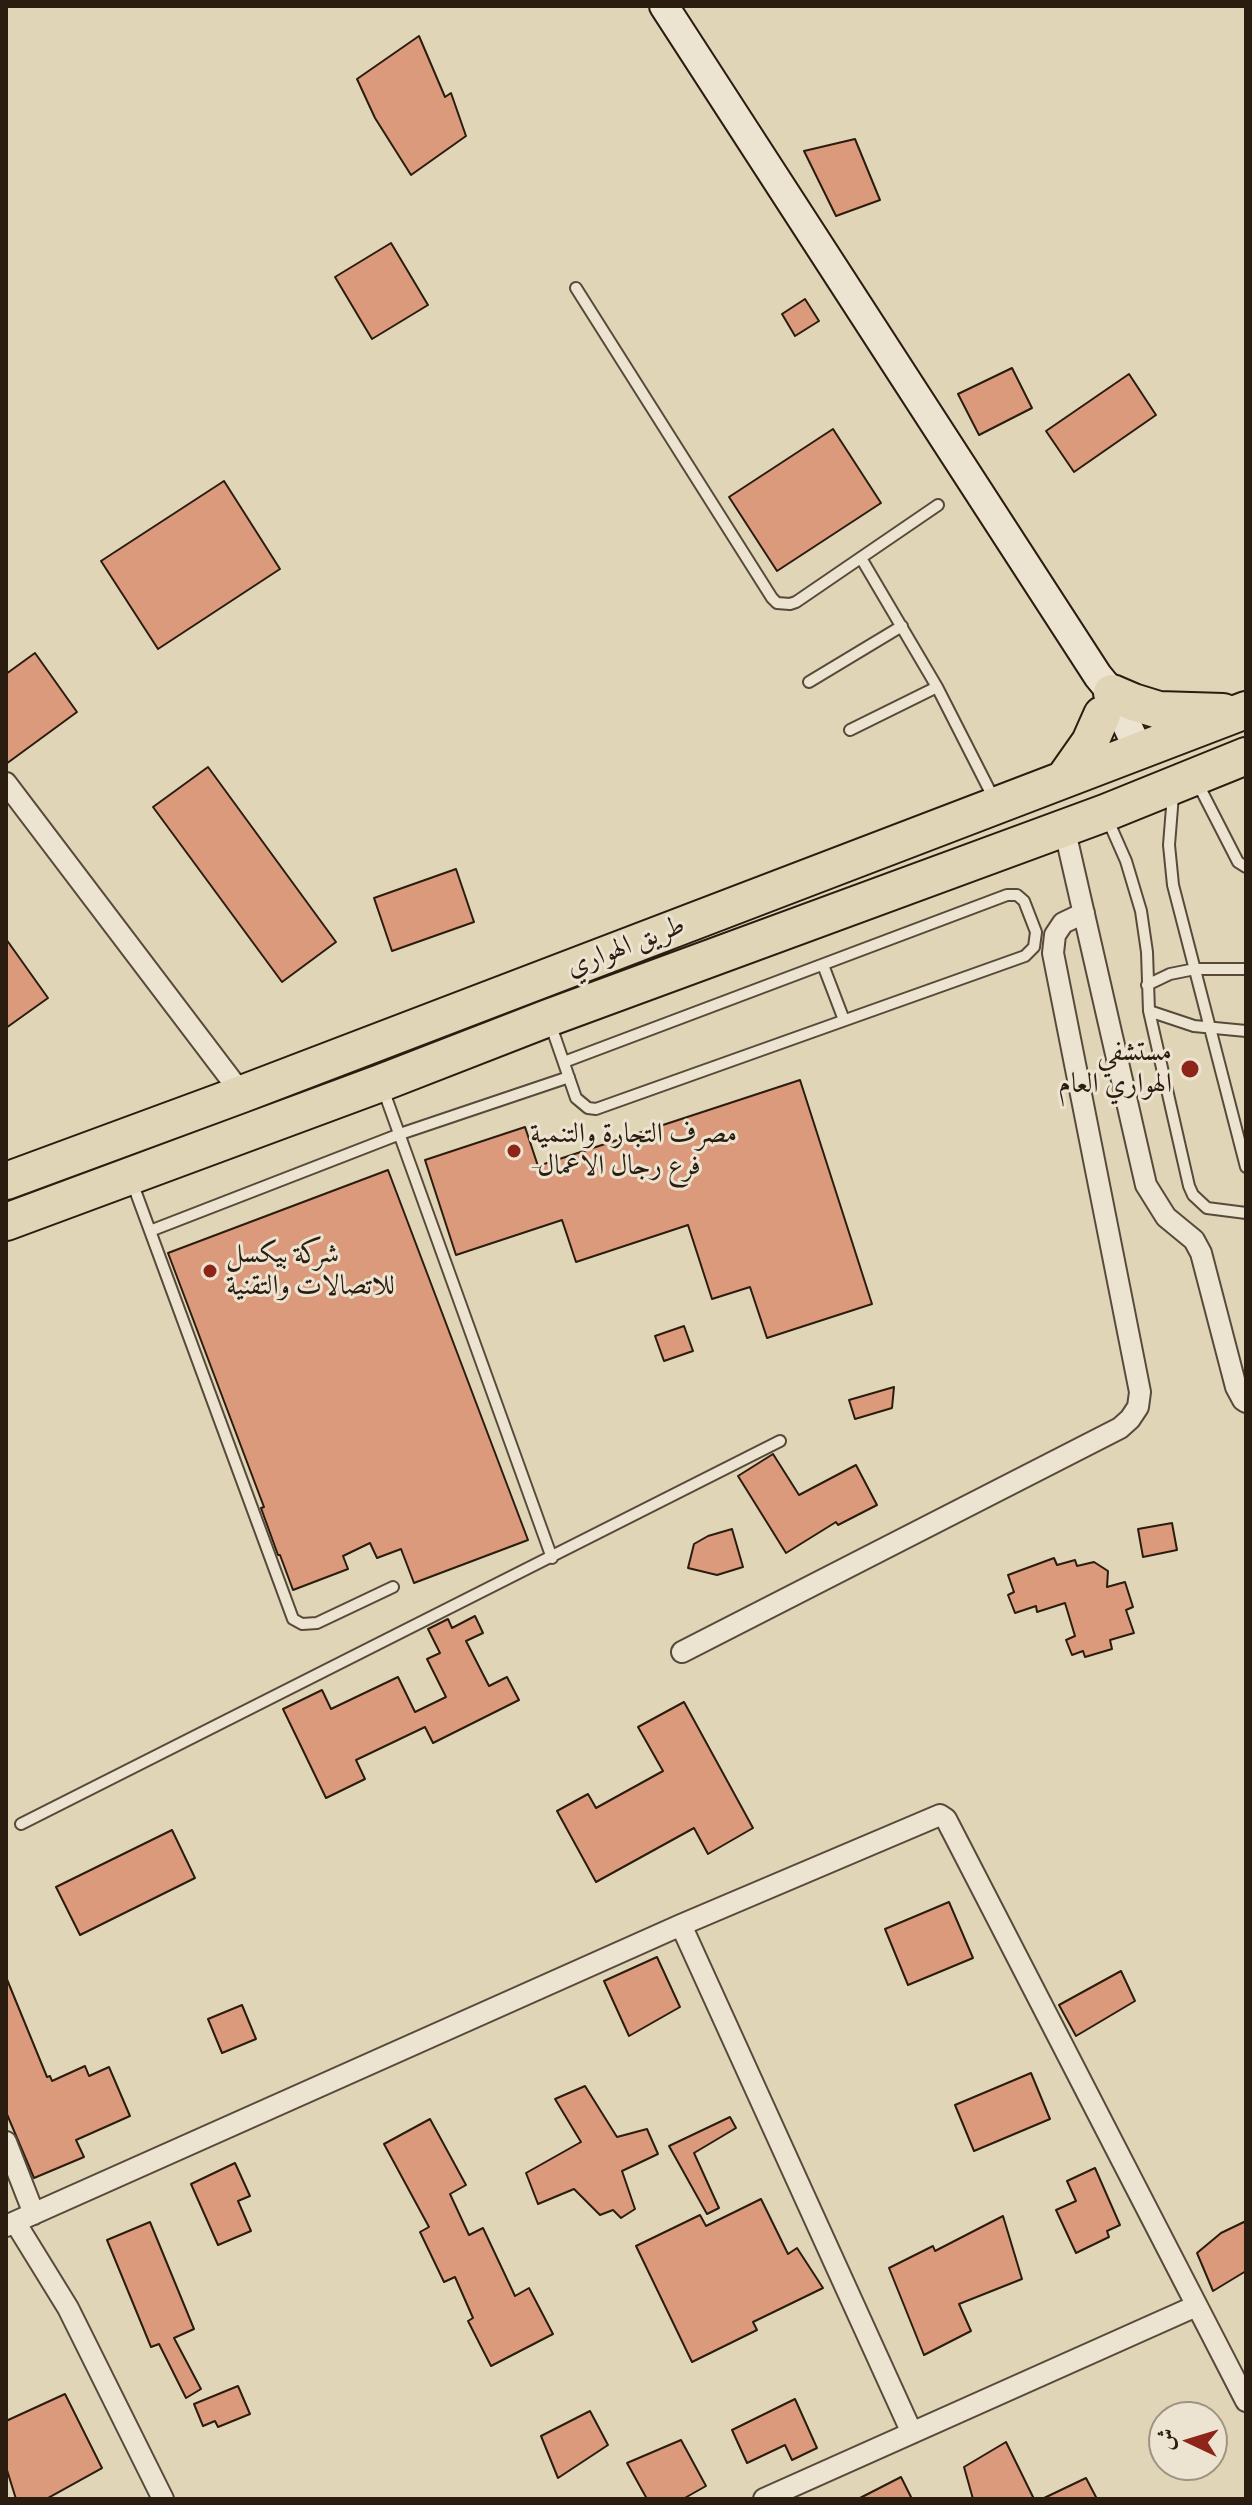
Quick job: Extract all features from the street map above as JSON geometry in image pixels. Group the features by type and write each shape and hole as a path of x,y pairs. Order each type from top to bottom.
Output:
{"highway":[{"path":"1064,779 1097,729 1104,694 1159,710 1244,711"},
{"name":"طريق الهواري","path":"6,1181 242,1094 1244,711"},
{"name":"طريق الهواري","path":"6,1222 1105,813 1246,756"},
{"path":"428,1023 441,1059"}],"main road":[{"path":"664,6 1104,694 1121,708 1127,756"}],"street":[{"path":"6,783 242,1094"},
{"path":"1064,827 1146,1185 1166,1217 1194,1240 1201,1253 1236,1387 1246,1402"},
{"path":"682,1652 1120,1428 1138,1407 1140,1392 1053,953 1055,935 1063,923 1084,913"},
{"path":"163,2499 68,2308 10,2224 681,1925 940,1815 946,1819 1246,2401"},
{"path":"681,1925 912,2433"},
{"path":"6,2142 34,2214"},
{"path":"764,2499 1196,2306"}],"lane":[{"path":"576,288 772,598 784,605 796,602 938,505"},
{"path":"861,558 937,687 997,805"},
{"path":"809,682 902,626"},
{"path":"850,730 937,687"},
{"path":"1185,781 1238,862 1246,867"},
{"path":"1185,781 1169,825 1170,865 1177,904 1246,1167"},
{"path":"1105,813 1134,886 1145,939 1149,1011 1189,1186 1193,1195 1207,1208 1246,1213"},
{"path":"548,1018 576,1098 581,1104 596,1109 1025,956 1034,947 1036,932 1024,901 1017,895 1007,895 564,1062"},
{"path":"823,965 844,1020"},
{"path":"1147,985 1170,974 1195,969 1246,969"},
{"path":"1149,1011 1179,1022 1246,1031"},
{"path":"150,1231 400,1134 569,1077"},
{"path":"381,1083 552,1558"},
{"path":"130,1176 293,1619 302,1624 317,1623 393,1587"},
{"path":"21,1824 780,1441"}],"building":[{"path":"419,36 445,97 451,93 466,136 411,175 375,118 357,79"},
{"path":"855,139 880,200 836,216 804,151"},
{"path":"391,243 428,305 372,339 335,277"},
{"path":"805,299 819,321 795,336 782,314"},
{"path":"1012,368 1032,408 979,435 958,394"},
{"path":"1129,374 1156,415 1074,472 1046,431"},
{"path":"833,429 881,503 777,571 729,497"},
{"path":"224,481 280,569 158,649 101,561"},
{"path":"35,653 77,712 6,764 6,674"},
{"path":"208,767 336,942 282,982 153,807"},
{"path":"456,869 474,922 392,951 374,898"},
{"path":"6,939 48,998 6,1028"},
{"path":"800,1080 872,1304 767,1338 750,1287 712,1299 688,1225 576,1262 562,1220 456,1255 425,1160 525,1127 538,1166"},
{"path":"388,1170 528,1540 414,1583 401,1549 377,1558 370,1543 343,1556 348,1569 293,1590 168,1253"},
{"path":"684,1326 693,1351 664,1361 655,1336"},
{"path":"894,1387 892,1408 855,1419 849,1400"},
{"path":"773,1454 799,1495 856,1465 877,1505 838,1525 836,1522 786,1553 738,1476"},
{"path":"1172,1523 1177,1550 1143,1557 1138,1529"},
{"path":"732,1529 743,1567 717,1575 688,1568 694,1544"},
{"path":"1054,1558 1057,1565 1075,1560 1077,1566 1094,1562 1108,1571 1107,1587 1125,1582 1133,1607 1126,1610 1134,1633 1110,1640 1112,1649 1085,1657 1083,1651 1072,1655 1066,1640 1075,1636 1065,1603 1037,1612 1036,1606 1015,1613 1008,1595 1014,1592 1008,1575"},
{"path":"475,1616 483,1633 466,1641 489,1686 507,1677 519,1700 433,1743 425,1727 356,1760 365,1779 326,1798 283,1709 322,1690 331,1709 398,1677 415,1712 446,1697 427,1659 440,1653 428,1629 448,1619 452,1628"},
{"path":"684,1702 753,1828 708,1854 694,1828 596,1882 557,1811 588,1794 596,1808 663,1771 638,1727"},
{"path":"172,1830 195,1878 80,1935 56,1887"},
{"path":"949,1902 973,1958 908,1985 885,1929"},
{"path":"657,1957 680,2007 629,2036 604,1981"},
{"path":"1121,1971 1135,2001 1076,2036 1059,2005"},
{"path":"6,1977 47,2077 50,2076 52,2081 85,2066 89,2076 109,2067 130,2116 76,2140 84,2157 34,2178 6,2112"},
{"path":"242,2005 256,2039 222,2053 208,2019"},
{"path":"1031,2073 1050,2119 974,2151 955,2105"},
{"path":"585,2086 617,2137 647,2129 658,2154 622,2171 635,2209 621,2218 613,2210 600,2215 574,2189 538,2204 526,2173 581,2142 555,2099"},
{"path":"730,2117 736,2128 694,2153 719,2208 707,2214 669,2146"},
{"path":"430,2119 466,2185 450,2194 469,2235 483,2228 515,2296 529,2288 553,2334 491,2366 468,2321 473,2318 455,2277 444,2282 420,2232 429,2227 384,2144"},
{"path":"235,2163 250,2196 238,2201 251,2231 218,2245 191,2184"},
{"path":"1095,2168 1120,2225 1107,2231 1109,2237 1076,2253 1056,2210 1076,2201 1067,2181"},
{"path":"761,2199 788,2254 797,2248 823,2288 753,2322 757,2330 692,2362 636,2246 700,2215 706,2226"},
{"path":"1003,2216 1022,2279 959,2304 971,2331 924,2355 889,2268 933,2246 935,2251"},
{"path":"1246,2221 1246,2271 1213,2291 1197,2253 1221,2233"},
{"path":"150,2222 194,2329 174,2338 201,2389 186,2398 159,2344 151,2347 107,2240"},
{"path":"238,2386 250,2414 218,2427 215,2421 203,2426 194,2404"},
{"path":"65,2394 102,2468 46,2499 16,2499 6,2467 6,2421"},
{"path":"795,2399 817,2448 792,2460 785,2445 747,2463 732,2430"},
{"path":"590,2411 608,2445 558,2478 541,2436"},
{"path":"681,2440 706,2486 683,2499 647,2499 627,2463"},
{"path":"1006,2442 1034,2499 973,2499 964,2467"},
{"path":"901,2477 912,2499 858,2499"},
{"path":"1086,2478 1097,2499 1042,2499"}],"place":[{"name":"مستشفي الهواري العام","path":"1190,1069"},
{"name":"مصرف التجارة والتنمية -فرع رجال الاعمال","path":"514,1151"},
{"name":"شركة بيكسل للاتصالات والتقنية","path":"210,1271"}]}
